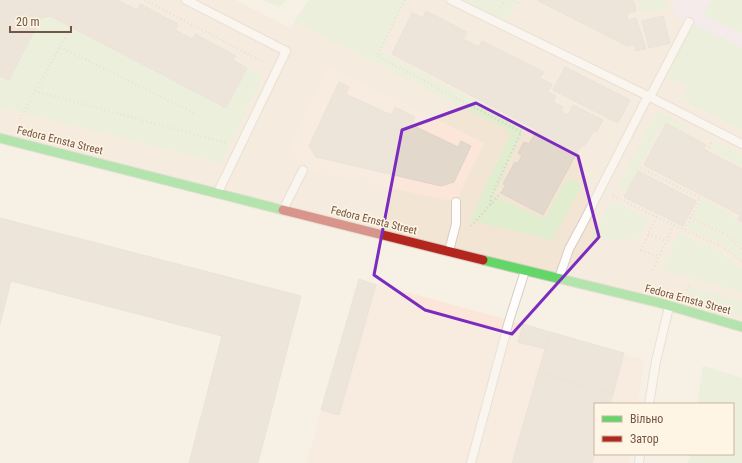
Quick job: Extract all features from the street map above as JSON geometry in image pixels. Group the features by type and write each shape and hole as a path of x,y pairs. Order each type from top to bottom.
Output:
{"street":[{"name":"Fedora Ernsta Street","path":"0,138 525,271 670,306 742,327"}],"lane":[{"path":"186,0 286,50 218,192"},
{"path":"451,0 648,96 742,144"},
{"path":"559,279 569,249 648,96 652,92 689,22"},
{"path":"284,209 303,170"},
{"path":"449,251 456,224 456,202"},
{"path":"471,463 509,321 525,271"},
{"path":"649,403 656,361 670,306"}],"path":[{"path":"145,0 268,65"},
{"path":"405,0 377,56 521,132 491,198 490,205"},
{"path":"501,7 505,0"},
{"path":"518,3 521,0"},
{"path":"20,119 71,27"},
{"path":"60,47 196,114"},
{"path":"35,91 230,144"},
{"path":"707,151 712,142"},
{"path":"641,168 700,198 685,229"},
{"path":"469,227 501,193"},
{"path":"608,194 723,247 742,262"},
{"path":"656,217 641,250 659,258"},
{"path":"690,218 728,236 742,249"},
{"path":"652,272 674,225"},
{"path":"648,234 666,241"}],"highlighted area":[{"path":"476,103 578,156 599,237 512,334 425,310 374,275 402,130"}],"shaded area":[{"path":"0,0 235,0 290,28 309,0 742,0 742,327 0,138"},
{"path":"671,0 742,0 742,48 675,16"},
{"path":"328,65 484,143 456,202 303,170 290,148"},
{"path":"359,279 523,324 644,360 638,403 594,403 594,455 630,455 628,463 307,463"}],"green space":[{"path":"263,0 287,0 278,7"},
{"path":"309,0 405,0 380,51 525,127 494,196 545,219 567,178 582,185 552,240 470,220 511,132 294,22"},
{"path":"463,0 517,0 506,21"},
{"path":"637,0 666,0 668,9 645,13"},
{"path":"711,0 742,0 742,33 703,15"},
{"path":"50,16 225,108 247,68 263,76 221,163 0,107 0,76 9,80 41,18"},
{"path":"689,22 742,48 742,130 682,99 688,86 662,74"},
{"path":"657,111 688,127 686,132 664,121 626,192 621,189 619,185"},
{"path":"717,141 742,154 742,166 712,151"},
{"path":"702,198 733,215 735,220 742,224 742,246 729,236 692,218"},
{"path":"611,201 649,218 639,238 612,241 592,237"},
{"path":"691,221 727,237 742,251 742,260 724,245 688,228"},
{"path":"679,233 715,249 742,270 742,291 662,270"},
{"path":"690,287 742,301 742,316 687,301"},
{"path":"703,366 742,378 742,463 688,463 690,455 734,455 734,403 697,403"}],"building":[{"path":"0,0 118,0 137,10 140,4 178,24 175,30 193,39 195,34 236,56 233,60 247,68 226,108 50,16 41,18 9,80 0,76"},
{"path":"537,0 630,0 634,2 636,11 627,14 628,20 636,18 646,49 636,51 634,44 627,46"},
{"path":"426,11 467,32 463,39 479,47 482,41 544,72 540,78 552,84 548,92 556,96 553,102 563,107 561,112 568,115 573,105 603,120 596,132 594,130 586,144 580,147 543,215 501,193 506,185 503,184 515,162 517,164 522,156 518,153 524,142 529,144 537,130 392,54 412,13 423,18"},
{"path":"663,16 670,43 649,48 642,21"},
{"path":"565,67 630,100 618,123 553,90"},
{"path":"339,82 349,87 346,94 391,115 395,107 415,117 412,125 458,147 461,141 471,146 454,182 441,186 316,157 309,146"},
{"path":"666,123 706,145 703,149 742,169 742,222 738,220 740,215 644,165"},
{"path":"638,171 696,201 683,226 624,197"},
{"path":"0,218 301,296 258,463 189,463 222,336 11,281 0,324"},
{"path":"359,279 376,285 339,415 321,410"},
{"path":"523,324 550,332 545,349 518,342"},
{"path":"550,332 624,353 613,394 538,373"},
{"path":"538,373 613,394 610,403 594,403 595,455 592,463 512,463"}],"traffic: fast":[{"path":"0,138 283,210"},
{"path":"483,260 660,303 742,327"}],"traffic: jam":[{"path":"283,210 483,260"}]}
